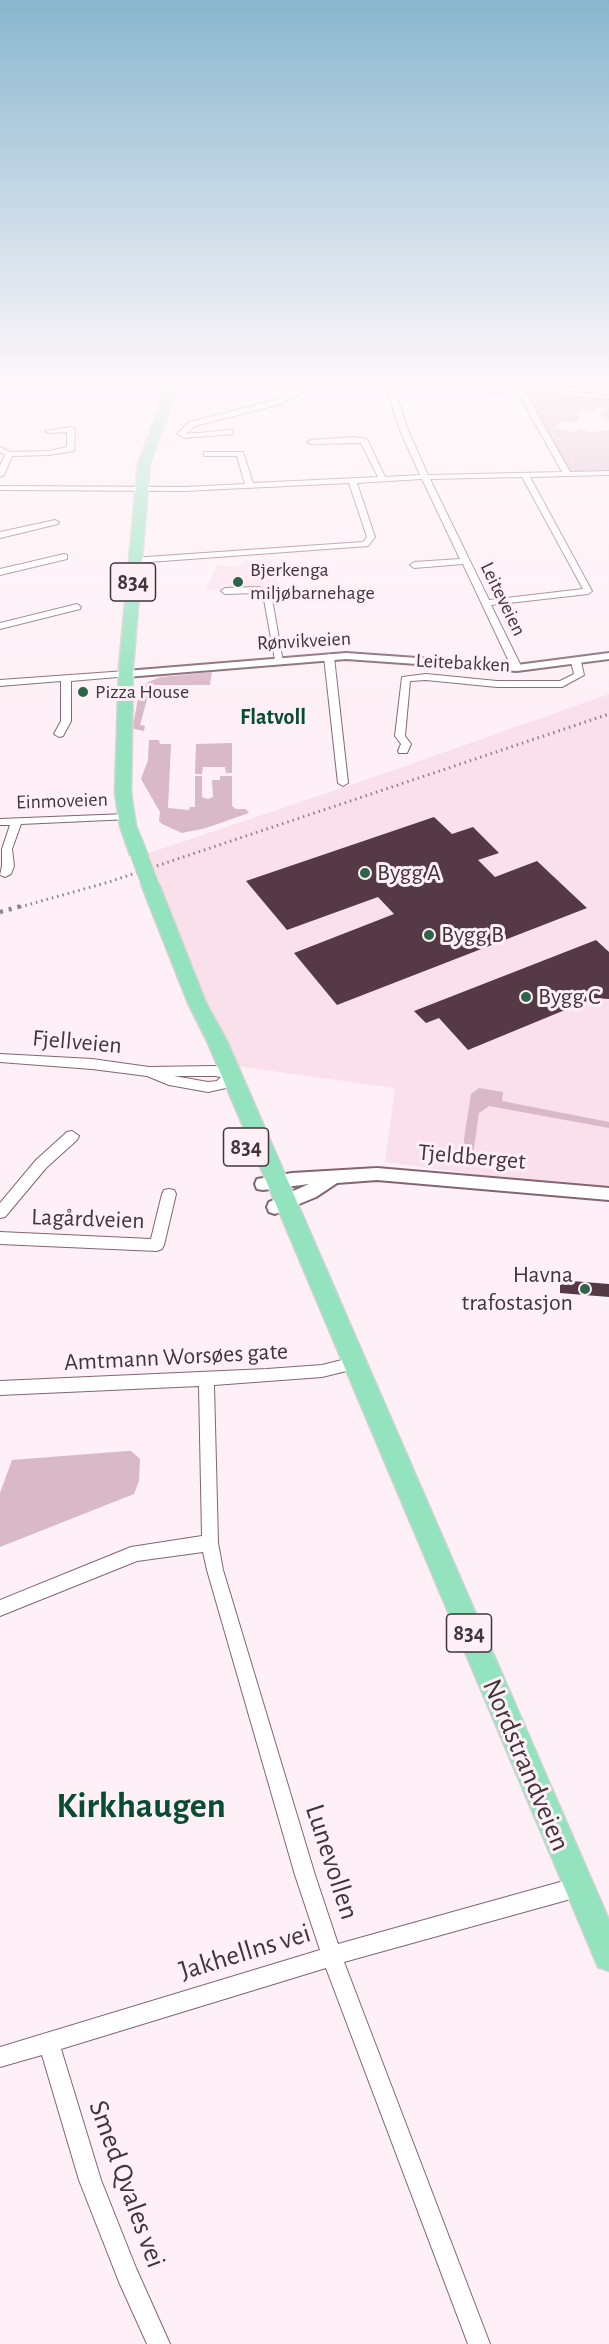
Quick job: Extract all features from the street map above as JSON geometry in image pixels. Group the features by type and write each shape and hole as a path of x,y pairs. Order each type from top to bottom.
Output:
{"main road":[{"name":"834","path":"126,816 122,764 126,674 141,489"},
{"name":"Nordstrandveien","path":"126,816 197,1003 222,1077 281,1205 300,1256 331,1309 609,1956"}],"street":[{"path":"135,560 365,544 371,537 355,489"},
{"name":"Leiteveien","path":"431,489 518,668"},
{"path":"487,603 588,591 532,489"},
{"path":"0,535 55,522"},
{"path":"0,572 64,557"},
{"path":"414,565 466,561"},
{"path":"225,591 259,590 267,593 280,660"},
{"path":"0,626 77,607"},
{"name":"Rønvikveien","path":"0,683 329,657 384,656 482,667 518,668 609,656"},
{"path":"329,657 343,783"},
{"name":"Leitebakken","path":"403,751 406,744 400,736 405,679 426,677 497,684 562,684 579,675 576,662"},
{"path":"59,735 66,721 66,679"},
{"name":"Einmoveien","path":"0,822 126,816"},
{"path":"5,874 8,866 7,849 17,821"},
{"name":"Fjellveien","path":"0,1058 92,1064 149,1072 187,1084 222,1077"},
{"name":"Lagårdveien","path":"0,1213 41,1164 72,1136"},
{"name":"Tjeldberget","path":"270,1182 402,1175 609,1194"},
{"name":"Tjeldberget","path":"281,1205 332,1178"},
{"name":"Lagårdveien","path":"0,1238 158,1245 170,1194"},
{"name":"Amtmann Worsøes gate","path":"0,1388 206,1379 322,1371 354,1363"},
{"name":"Lunevollen","path":"206,1379 210,1543 269,1755 332,1956 479,2344"},
{"path":"0,1608 137,1553 210,1543"},
{"name":"Jakhellns vei","path":"0,2057 332,1956 578,1887"},
{"name":"Smed Qvales vei","path":"48,2041 90,2180 127,2274 159,2344"}],"shaded area":[{"path":"271,559 279,585 257,589 206,591 217,565 238,567 244,561"},
{"path":"212,672 210,685 151,685 140,725 145,726 144,731 134,729 140,689 148,682 161,677"},
{"path":"609,694 609,1193 385,1162 395,1088 236,1066 212,1020 146,854"},
{"path":"149,740 159,740 160,744 171,744 168,808 189,810 190,807 195,807 195,776 202,776 202,797 208,799 213,797 212,780 220,780 220,776 232,776 232,806 236,809 246,809 249,813 206,828 182,833 162,824 159,821 160,812 141,779 148,760"},
{"path":"232,743 232,773 226,773 225,767 203,767 202,774 195,774 196,744"},
{"path":"479,1088 503,1092 502,1101 609,1122 609,1128 489,1106 479,1113 472,1162 466,1161 464,1139 471,1094"},
{"path":"131,1451 140,1459 139,1481 134,1494 0,1547 0,1493 12,1460"}],"building":[{"path":"434,817 452,834 473,827 499,853 478,860 495,877 537,861 587,908 337,1005 294,953 394,914 378,897 287,930 246,881"},
{"name":"Bygg C","path":"596,940 609,952 609,999 594,998 468,1050 439,1018 426,1023 414,1011"},
{"name":"Havna trafostasjon","path":"560,1280 609,1284 609,1297 560,1293"}],"railway":[{"path":"20,907 109,882 609,714"},
{"path":"0,912 25,905"}],"place":[{"name":"Bjerkenga miljøbarnehage","path":"238,582"},
{"name":"Pizza House","path":"83,692"},
{"name":"Bygg A","path":"365,873"},
{"name":"Bygg B","path":"429,935"},
{"name":"Bygg C","path":"526,997"},
{"name":"Havna trafostasjon","path":"585,1289"}],"district":[{"name":"Flatvoll","path":"273,717"},
{"name":"Kirkhaugen","path":"141,1806"}]}
